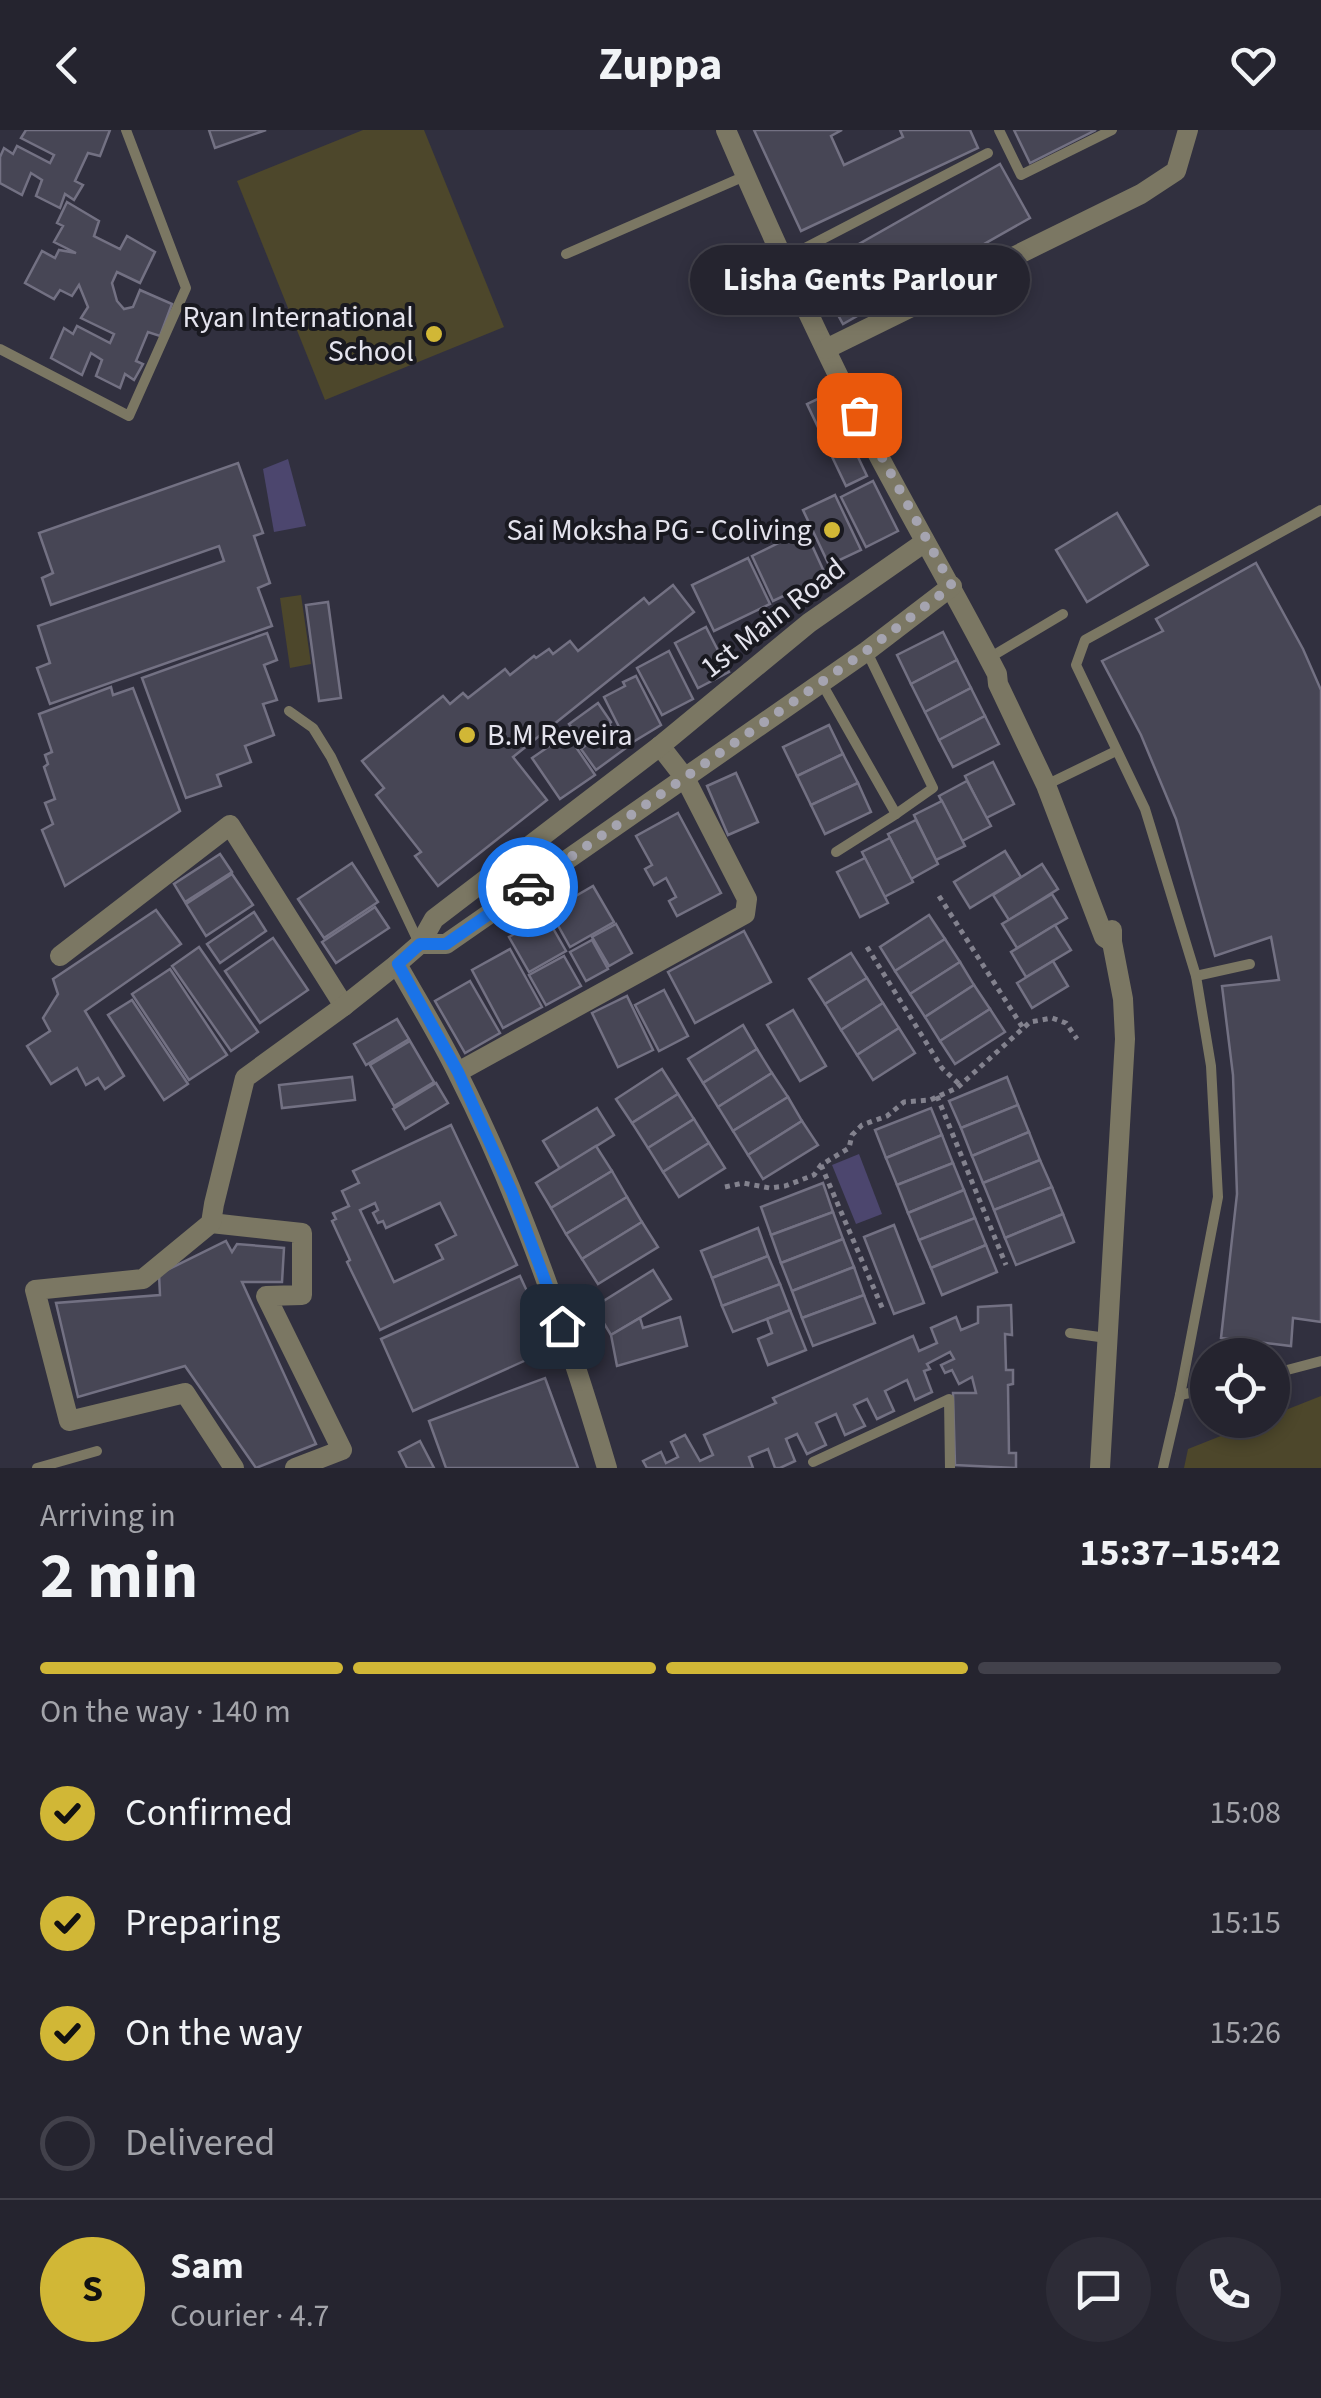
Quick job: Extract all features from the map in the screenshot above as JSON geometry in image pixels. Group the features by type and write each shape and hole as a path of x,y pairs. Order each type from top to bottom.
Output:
{"street":[{"path":"726,130 873,444 952,586 1051,783 1104,937 1112,942 1123,999 1125,1039 1100,1468"},
{"path":"826,349 1141,194 1176,171 1188,130"},
{"name":"1st Main Road","path":"211,1223 245,1078 398,964 420,944 434,919 660,746 809,623 926,542"},
{"name":"1st Main Road","path":"420,944 446,944 866,651 952,586"},
{"path":"458,1072 745,914 748,899 685,778 660,746"},
{"path":"60,956 230,826 344,1006"},
{"path":"398,964 458,1072 512,1192 575,1360 607,1468"},
{"path":"234,1468 185,1393 68,1421 35,1290 144,1279 211,1223 302,1234 302,1294 266,1296 342,1450 294,1468"}],"lane":[{"path":"0,349 129,416 186,288 126,130"},
{"path":"999,130 1021,175 1112,130"},
{"path":"784,259 988,153"},
{"path":"566,254 746,176"},
{"path":"1163,1468 1218,1197 1211,1066 1196,976 1145,810 1076,665 1085,640 1321,510"},
{"path":"993,666 1063,614"},
{"path":"836,852 933,788 866,651"},
{"path":"821,681 896,814"},
{"path":"289,711 313,728 330,757 420,944"},
{"path":"1051,783 1116,751"},
{"path":"1196,976 1250,964"},
{"path":"1070,1333 1106,1338"},
{"path":"1290,1370 1321,1360"},
{"path":"1180,1395 1190,1393"},
{"path":"812,1462 948,1399 950,1468"},
{"path":"36,1468 97,1451"}],"path":[{"path":"939,896 1024,1028"},
{"path":"866,947 942,1068 960,1086"},
{"path":"725,1187 744,1183 770,1188 785,1186 814,1175 822,1165 849,1148 852,1136 862,1125 887,1116 904,1102 930,1100 960,1086 1030,1022 1052,1018 1066,1023 1077,1039"},
{"path":"936,1096 1006,1265"},
{"path":"822,1165 884,1312"}],"shaded area":[{"path":"363,130 424,130 504,327 325,400 237,181"},
{"path":"288,459 306,526 274,532 263,469"},
{"path":"301,595 311,664 290,668 280,598"},
{"path":"859,1154 882,1214 856,1224 832,1165"},
{"path":"1321,1396 1321,1468 1184,1468 1188,1449 1216,1438 1290,1438 1290,1408"}],"building":[{"path":"26,130 110,130 100,156 88,153 75,181 83,185 74,200 65,194 60,208 36,196 42,180 31,173 22,195 0,183 4,148 13,154 17,146 50,163 54,155 21,138"},
{"path":"209,130 266,130 215,148"},
{"path":"754,130 842,130 831,136 844,165 903,137 900,130 970,130 978,148 801,231"},
{"path":"1014,130 1096,130 1030,163"},
{"path":"1000,164 1030,218 843,324 813,270"},
{"path":"67,202 99,221 94,236 120,249 127,236 155,252 140,283 117,272 112,283 117,301 124,309 133,307 140,290 172,304 160,336 148,332 136,361 143,364 134,380 125,374 120,388 96,376 102,360 91,353 82,375 51,358 64,328 73,334 77,326 110,343 114,334 81,318 88,307 79,285 72,296 60,290 54,299 25,283 42,251 55,258 59,250 76,253 54,242 63,226 57,223"},
{"path":"828,394 867,476 846,486 807,404"},
{"path":"238,463 263,533 254,536 270,583 258,588 272,626 50,704 37,668 50,663 38,626 224,561 219,546 51,605 42,578 53,573 39,533"},
{"path":"873,481 898,531 866,547 841,497"},
{"name":"Sai Moksha PG - Coliving","path":"835,495 861,550 829,565 803,510"},
{"path":"1117,513 1148,565 1087,602 1056,550"},
{"path":"805,530 826,576 773,601 752,556"},
{"path":"748,558 770,604 714,631 692,585"},
{"path":"1256,563 1321,690 1321,1322 1293,1318 1291,1346 1290,1338 1221,1338 1237,1194 1233,1075 1222,986 1279,980 1271,937 1215,956 1176,819 1141,735 1102,661 1163,631 1156,619"},
{"name":"B.M Reveira","path":"673,585 694,612 513,757 547,800 438,886 415,856 421,852 376,795 384,788 362,761 443,696 450,704 463,693 468,698 505,669 510,675 534,656 549,649 553,654 570,641 578,651 644,598 649,604"},
{"path":"328,602 341,698 319,701 306,605"},
{"path":"706,627 729,672 698,688 675,643"},
{"path":"943,632 957,660 911,684 897,655"},
{"path":"267,633 277,660 264,665 277,700 263,704 274,735 245,746 251,762 217,775 221,786 186,798 142,678"},
{"path":"669,651 693,699 662,715 637,668"},
{"path":"957,660 971,688 925,712 911,684"},
{"path":"636,676 661,725 628,745 604,697"},
{"path":"111,687 113,695 133,688 180,811 65,886 42,830 53,824 45,803 55,799 44,767 48,764 45,755 52,752 39,714"},
{"path":"971,688 985,716 939,740 925,712"},
{"path":"598,703 626,748 596,770 569,724"},
{"path":"985,716 999,744 953,767 939,740"},
{"path":"829,725 843,754 797,776 783,747"},
{"path":"567,734 595,775 560,799 532,758"},
{"path":"843,754 858,783 811,805 797,776"},
{"path":"993,762 1014,804 986,818 965,776"},
{"path":"736,773 758,822 728,835 707,786"},
{"path":"967,781 991,826 962,841 939,796"},
{"path":"858,783 871,812 825,834 811,805"},
{"path":"942,801 965,846 936,860 914,815"},
{"path":"678,813 721,893 677,916 669,901 676,897 666,878 654,885 645,869 652,865 636,836"},
{"path":"916,820 938,864 911,879 888,834"},
{"path":"890,838 913,882 884,897 862,852"},
{"path":"1005,851 1021,877 970,908 954,882"},
{"path":"220,854 232,872 185,902 174,884"},
{"path":"865,858 888,903 860,917 837,872"},
{"path":"352,863 378,902 324,938 298,899"},
{"path":"1042,864 1058,889 1009,920 993,895"},
{"path":"232,874 253,905 206,936 186,904"},
{"path":"593,886 614,922 570,947 550,911"},
{"path":"1052,894 1067,918 1017,948 1002,924"},
{"path":"375,907 389,928 336,963 322,942"},
{"path":"156,910 181,944 85,1011 124,1076 105,1089 98,1078 86,1085 77,1068 51,1084 27,1046 50,1031 43,1018 58,994 53,979"},
{"path":"254,912 266,931 220,963 207,944"},
{"path":"929,915 945,939 895,971 880,947"},
{"path":"546,916 566,951 529,972 509,937"},
{"path":"616,924 632,953 609,966 592,937"},
{"path":"1055,925 1071,950 1026,977 1011,952"},
{"path":"744,931 771,982 695,1023 668,972"},
{"path":"273,938 308,990 260,1023 225,971"},
{"path":"945,939 960,962 910,994 895,971"},
{"path":"592,940 608,969 586,981 570,952"},
{"path":"199,947 258,1032 231,1051 172,966"},
{"path":"510,949 542,1007 503,1028 472,970"},
{"path":"851,953 867,978 825,1004 809,979"},
{"path":"564,956 581,986 546,1005 529,975"},
{"path":"1053,961 1068,986 1032,1008 1017,983"},
{"path":"960,962 974,985 925,1017 910,994"},
{"path":"170,969 227,1055 189,1080 132,994"},
{"path":"867,978 883,1003 841,1030 825,1004"},
{"path":"470,981 500,1033 465,1053 435,1001"},
{"path":"974,985 990,1009 940,1041 925,1017"},
{"path":"664,990 688,1036 659,1051 635,1005"},
{"path":"627,996 653,1050 618,1067 592,1013"},
{"path":"132,1000 188,1084 164,1100 108,1015"},
{"path":"883,1003 899,1028 857,1055 841,1030"},
{"path":"990,1009 1005,1032 955,1064 940,1041"},
{"path":"793,1010 826,1066 800,1081 767,1025"},
{"path":"397,1019 409,1039 366,1065 354,1044"},
{"path":"743,1025 757,1049 703,1083 688,1059"},
{"path":"899,1028 915,1053 873,1080 857,1055"},
{"path":"410,1041 434,1082 394,1106 370,1065"},
{"path":"757,1049 772,1073 718,1107 703,1083"},
{"path":"662,1069 678,1094 632,1123 616,1099"},
{"path":"772,1073 788,1097 733,1131 718,1107"},
{"path":"352,1077 355,1100 282,1108 279,1085"},
{"path":"1007,1077 1018,1105 961,1128 949,1101"},
{"path":"436,1083 448,1103 405,1129 393,1109"},
{"path":"678,1094 694,1119 648,1148 632,1123"},
{"path":"788,1097 802,1121 748,1155 733,1131"},
{"path":"1018,1105 1029,1132 972,1156 961,1128"},
{"path":"597,1108 614,1135 560,1169 543,1141"},
{"path":"931,1108 942,1135 886,1158 875,1130"},
{"path":"694,1119 709,1143 663,1172 648,1148"},
{"path":"802,1121 818,1145 763,1179 748,1155"},
{"path":"451,1125 517,1265 380,1330 332,1221 336,1219 333,1213 349,1206 342,1191 359,1183 353,1171","holes":["375,1203 378,1210 373,1213 386,1228 440,1203 456,1235 436,1245 443,1259 394,1282 360,1210"]},
{"path":"1029,1132 1040,1160 983,1183 972,1156"},
{"path":"942,1135 953,1163 897,1185 886,1158"},
{"path":"709,1143 725,1168 679,1197 663,1172"},
{"path":"596,1146 612,1171 551,1208 536,1183"},
{"path":"1040,1160 1052,1187 994,1210 983,1183"},
{"path":"953,1163 964,1190 908,1213 897,1185"},
{"path":"612,1171 627,1197 566,1234 551,1208"},
{"path":"823,1183 833,1212 771,1235 761,1207"},
{"path":"1052,1187 1063,1214 1005,1238 994,1210"},
{"path":"964,1190 975,1218 919,1240 908,1213"},
{"path":"627,1197 642,1222 582,1259 566,1234"},
{"path":"833,1212 843,1239 781,1263 771,1235"},
{"path":"1063,1214 1074,1242 1016,1265 1005,1238"},
{"path":"975,1218 986,1245 931,1268 919,1240"},
{"path":"642,1222 658,1247 598,1284 582,1259"},
{"path":"894,1225 924,1303 894,1314 864,1237"},
{"path":"758,1228 768,1256 712,1278 701,1251"},
{"path":"843,1239 854,1267 792,1291 781,1263"},
{"path":"226,1241 232,1252 237,1244 284,1248 282,1282 242,1282 316,1444 256,1468 185,1366 78,1397 56,1303 160,1295 159,1274"},
{"path":"986,1245 997,1272 942,1295 931,1268"},
{"path":"768,1256 780,1284 722,1306 712,1278"},
{"path":"854,1267 864,1295 802,1318 792,1291"},
{"path":"653,1270 671,1299 611,1335 594,1307"},
{"path":"520,1276 553,1348 413,1411 381,1339"},
{"path":"780,1284 790,1310 733,1332 722,1306"},
{"path":"864,1295 875,1323 813,1346 802,1318"},
{"path":"1011,1305 1012,1335 1005,1334 1006,1370 1013,1370 1013,1384 1008,1385 1009,1453 1016,1453 1016,1468 955,1465 953,1393 976,1393 972,1377 959,1384 952,1370 945,1373 941,1365 954,1359 950,1352 927,1364 930,1369 924,1371 932,1392 915,1400 907,1380 885,1391 894,1411 877,1419 867,1399 854,1405 865,1426 845,1435 836,1414 816,1423 826,1445 807,1454 797,1434 786,1439 795,1461 780,1468 775,1468 768,1449 749,1457 753,1468 647,1468 643,1461 661,1452 666,1463 678,1457 671,1442 685,1435 700,1461 713,1455 704,1435 776,1403 773,1398 913,1336 919,1351 937,1343 931,1328 956,1317 961,1330 978,1323 978,1307"},
{"path":"790,1310 806,1350 768,1365 758,1339 772,1333 767,1319"},
{"path":"680,1317 687,1346 617,1366 611,1335 640,1318 643,1328"},
{"path":"545,1378 578,1468 446,1468 429,1421"},
{"path":"420,1441 434,1468 407,1468 399,1452"}],"way so far":[{"path":"528,887 866,651 952,586 859,415"}],"place":[{"name":"Ryan International School","path":"434,334"},
{"name":"Lisha Gents Parlour","path":"859,415"},
{"name":"Sai Moksha PG - Coliving","path":"832,530"},
{"name":"B.M Reveira","path":"467,735"}],"route":[{"path":"528,887 446,944 420,944 398,964 458,1072 512,1192 562,1326"}]}
